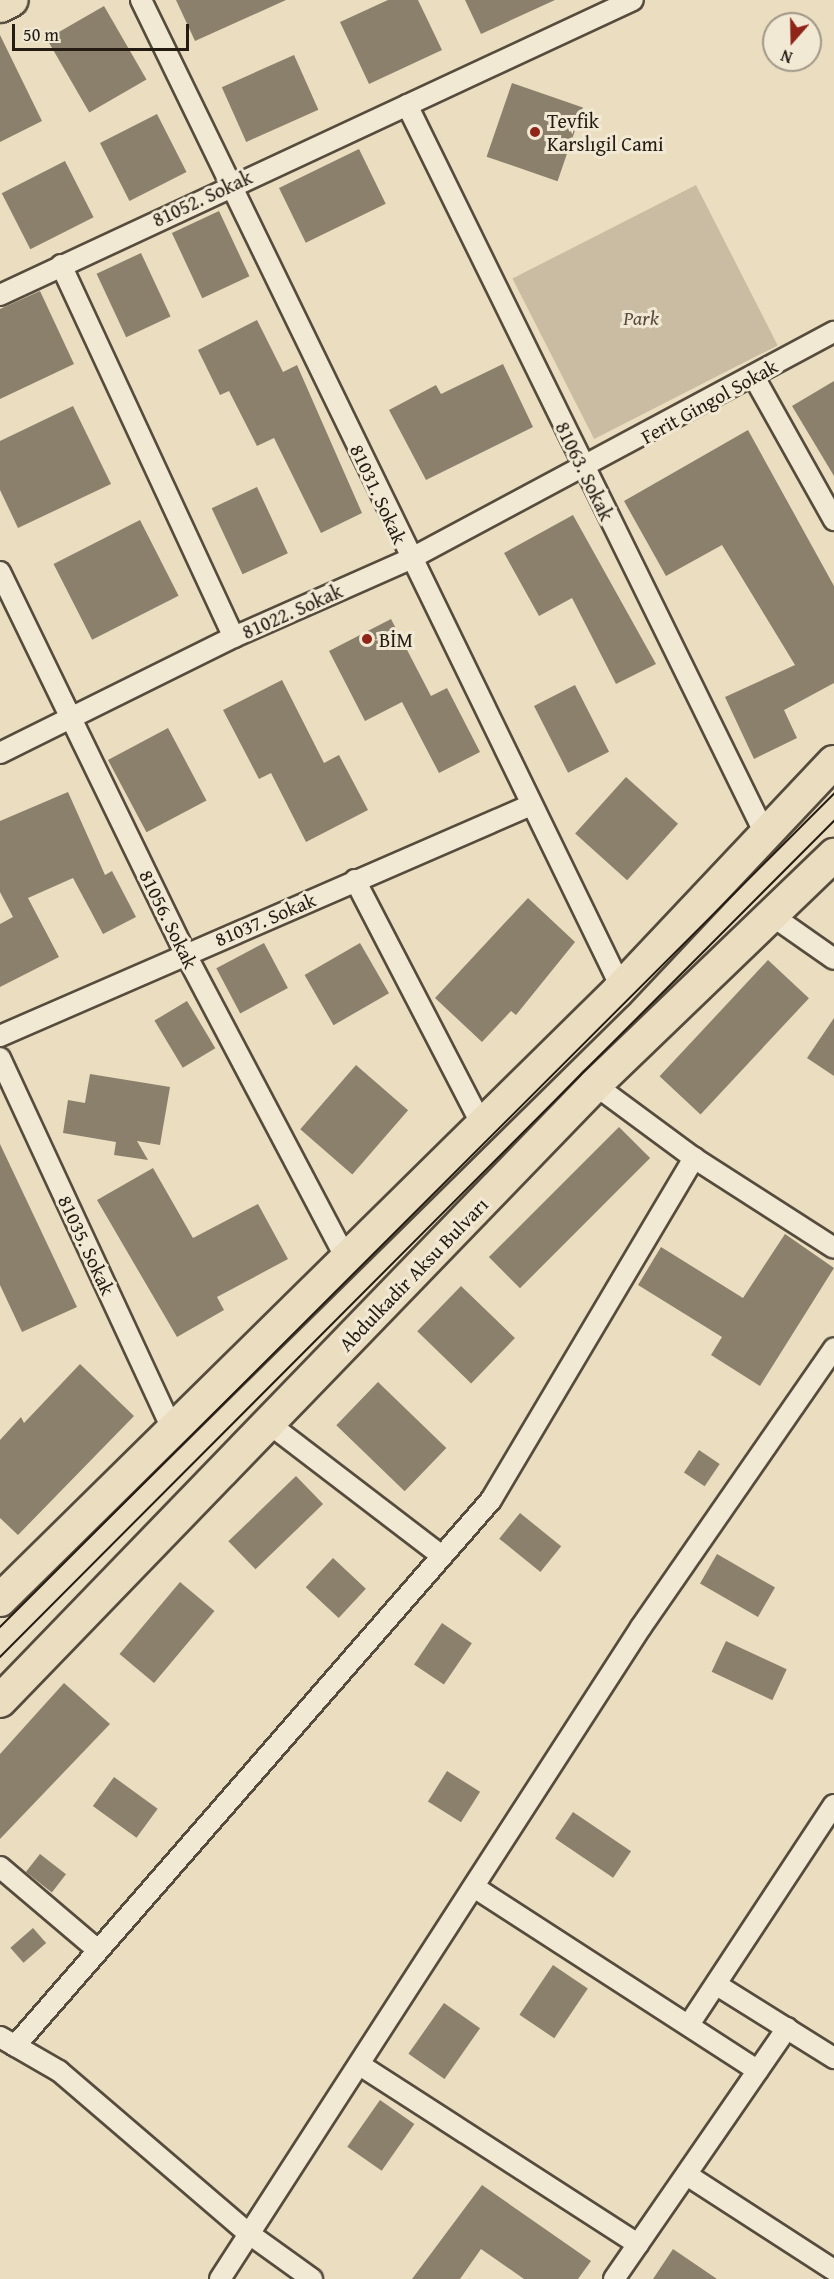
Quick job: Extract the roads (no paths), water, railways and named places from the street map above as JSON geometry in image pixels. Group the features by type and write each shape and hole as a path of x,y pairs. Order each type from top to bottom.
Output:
{"main road":[{"path":"0,6 12,0"},
{"path":"0,1600 174,1433 621,987 834,762"},
{"name":"Abdulkadir Aksu Bulvarı","path":"0,1701 595,1085 774,917 834,855"}],"street":[{"name":"81031. Sokak","path":"141,0 232,182 410,559 621,987"},
{"name":"81052. Sokak","path":"0,295 232,182 633,0"},
{"name":"81063. Sokak","path":"406,105 766,836"},
{"path":"61,265 234,637"},
{"name":"Ferit Gingol Sokak","path":"584,469 834,332"},
{"path":"754,377 834,520"},
{"name":"81022. Sokak","path":"0,753 234,637 410,559 584,469"},
{"name":"81056. Sokak","path":"0,572 185,954 347,1260"},
{"name":"81037. Sokak","path":"0,1036 531,805"},
{"path":"355,880 482,1125"},
{"path":"774,917 834,959"},
{"name":"81035. Sokak","path":"0,1058 174,1433"},
{"path":"595,1085 694,1158 834,1248"},
{"path":"312,2279 248,2233 59,2070 8,2041 98,1950 491,1500 694,1158"},
{"path":"220,2279 641,1627 834,1348"},
{"path":"268,1423 442,1556"},
{"path":"690,2023 834,1805"},
{"path":"0,1867 98,1950"},
{"path":"474,1887 690,2023 759,2071"},
{"path":"717,1985 834,2058"},
{"path":"614,2279 787,2028"},
{"path":"360,2065 638,2244"},
{"path":"687,2175 834,2270"}],"tram line":[{"path":"0,1627 834,794"},
{"path":"0,1657 834,821"}],"place":[{"name":"Tevfik Karslıgil Cami","path":"535,132"},
{"name":"BİM","path":"367,639"}],"park label":[{"name":"Park","path":"641,317"}]}
